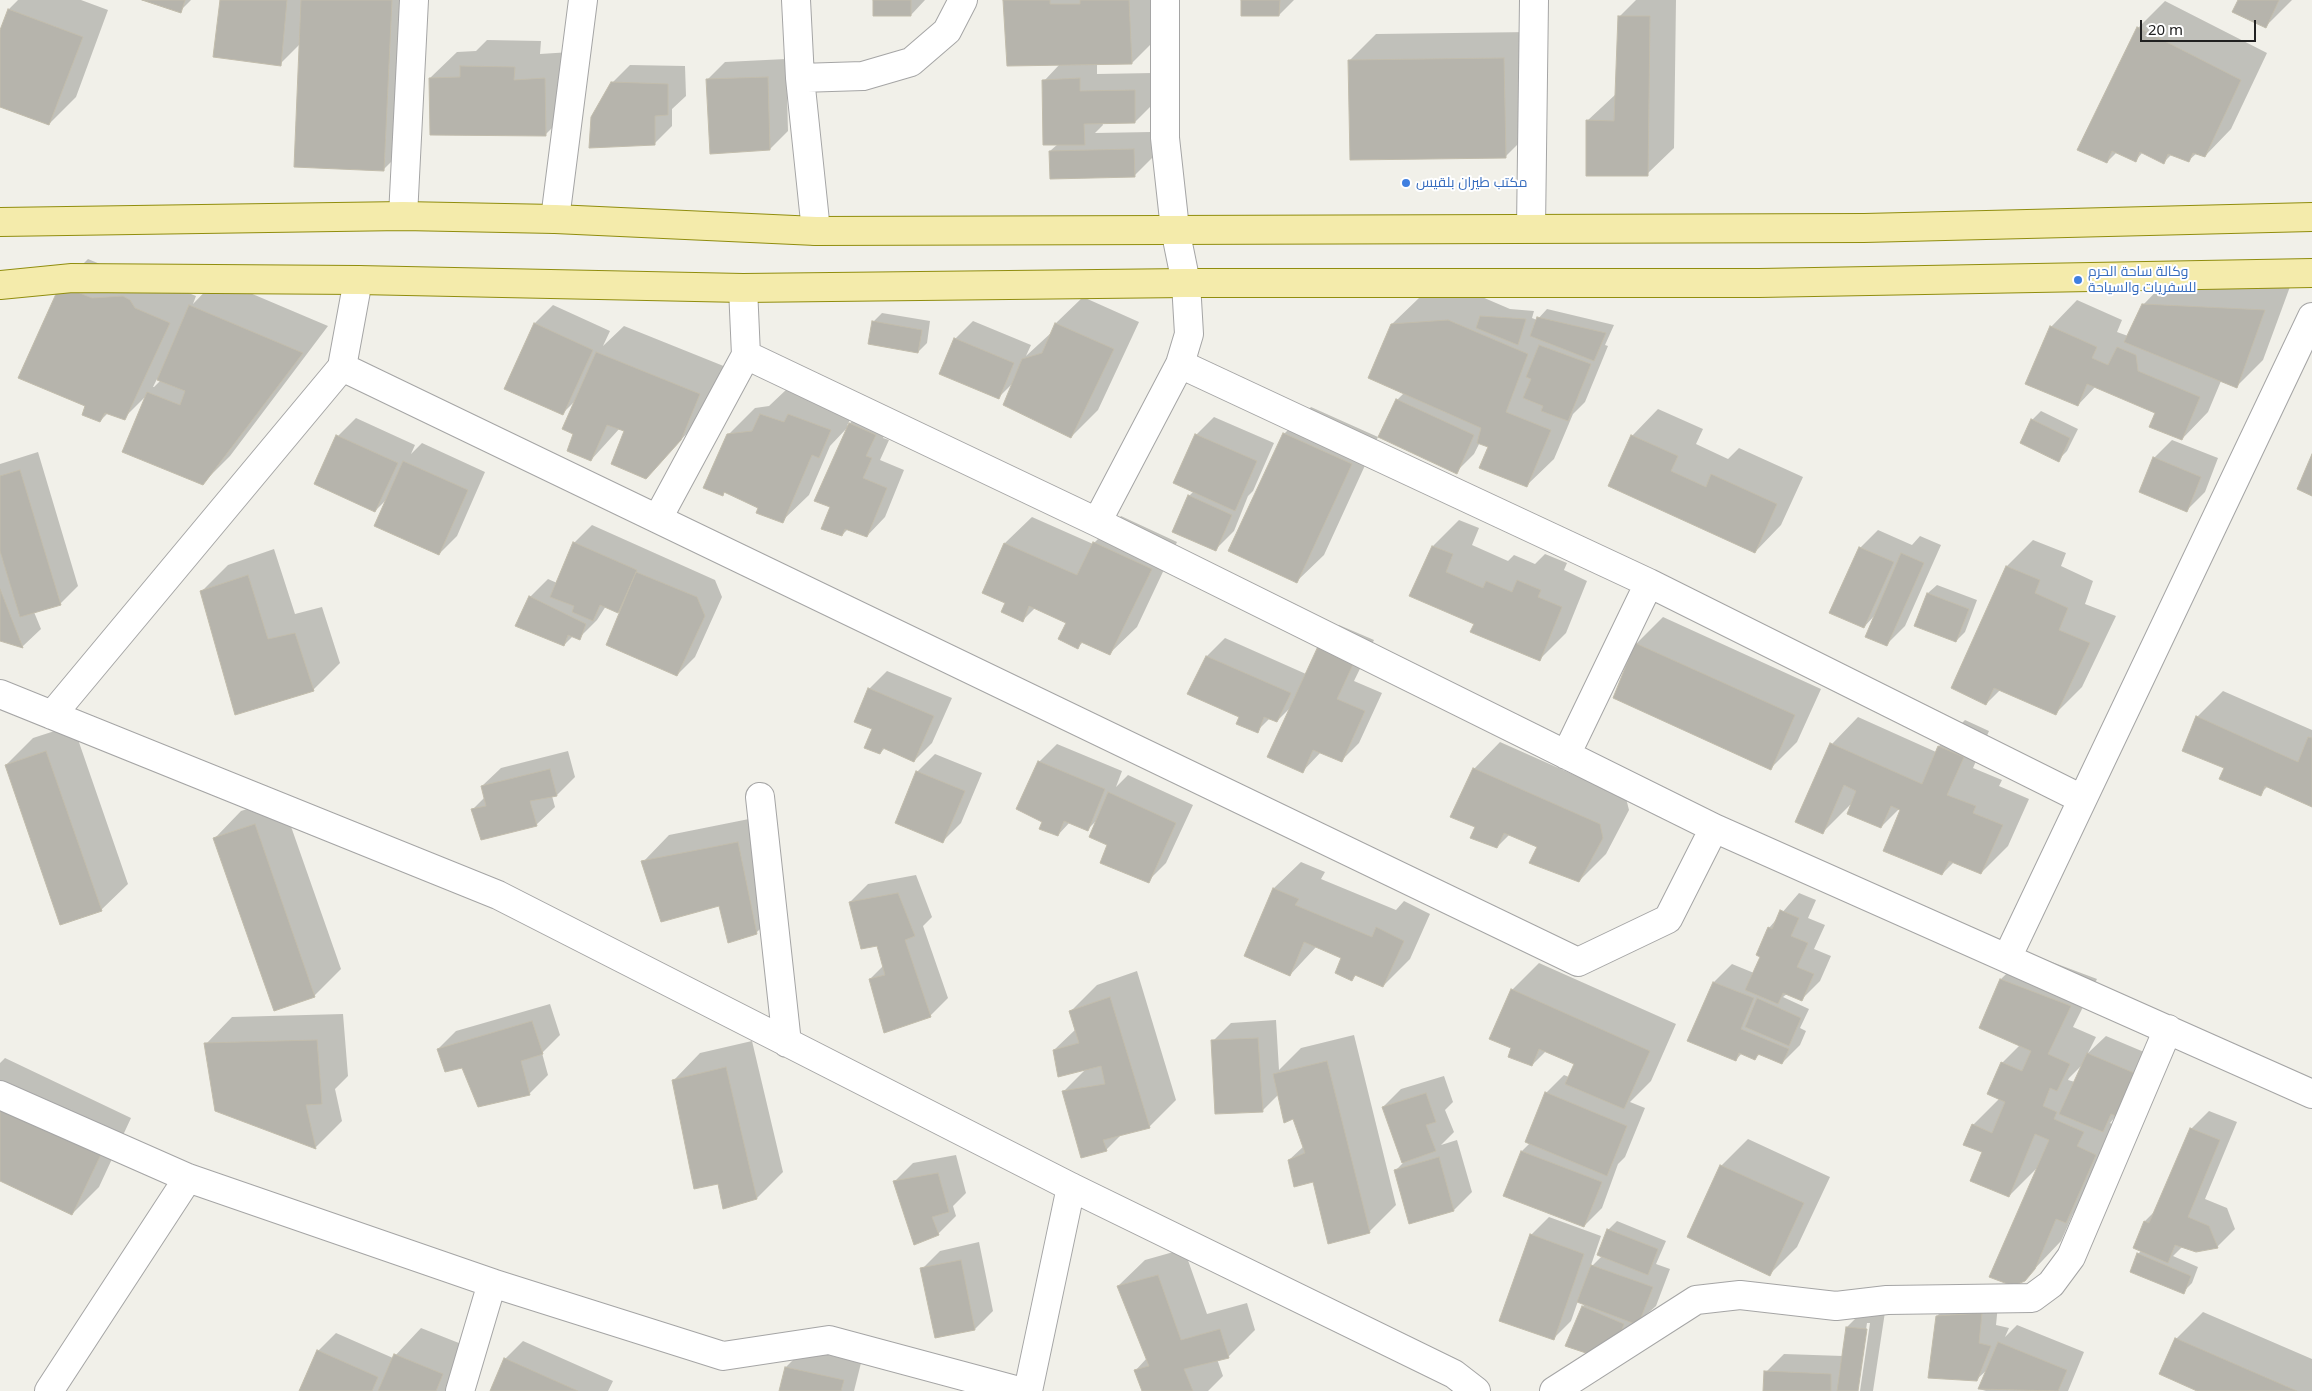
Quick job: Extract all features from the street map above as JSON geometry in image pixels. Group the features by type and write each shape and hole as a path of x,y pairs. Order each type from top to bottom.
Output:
{"main road":[{"path":"0,222 403,216 555,219 816,231 1864,228 2312,217"},
{"path":"0,285 72,278 358,280 743,288 1186,283 1759,283 2312,273"}],"street":[{"path":"403,216 414,0"},
{"path":"555,219 583,0"},
{"path":"796,0 800,78 816,231"},
{"path":"800,78 863,76 911,62 947,30 963,0"},
{"path":"1097,522 1180,364 1189,334 1186,283 1175,229 1165,138 1166,0"},
{"path":"1531,228 1534,0"},
{"path":"52,714 342,367 358,280"},
{"path":"658,518 746,355 743,288"},
{"path":"2007,958 2312,317"},
{"path":"746,355 1097,522 1714,828 2312,1094"},
{"path":"1180,364 1649,583 2082,799"},
{"path":"342,367 1578,962 1668,919 1714,828"},
{"path":"1566,755 1649,583"},
{"path":"0,694 498,895 1071,1187 1454,1374 1476,1391"},
{"path":"760,798 787,1043"},
{"path":"1554,1391 1696,1300 1740,1295 1836,1306 1887,1300 2032,1298 2051,1284 2071,1257 2168,1029"},
{"path":"0,1095 188,1178 492,1283 723,1356 829,1340 1020,1391"},
{"path":"49,1391 188,1178"},
{"path":"1028,1391 1071,1187"},
{"path":"460,1391 492,1283"}],"building":[{"path":"142,0 185,0 181,13"},
{"path":"220,0 287,0 281,66 213,57"},
{"path":"301,0 392,0 384,171 294,167"},
{"path":"873,0 911,0 911,16 873,16"},
{"path":"1003,0 1050,0 1050,4 1080,4 1080,0 1129,0 1132,64 1007,66"},
{"path":"1241,0 1280,0 1279,16 1241,16"},
{"path":"2238,0 2279,0 2266,28 2232,12"},
{"path":"8,9 83,37 49,125 0,107 0,30"},
{"path":"1618,16 1650,16 1648,176 1586,176 1586,120 1614,121"},
{"path":"2137,27 2241,80 2205,157 2193,153 2189,162 2168,154 2164,164 2140,152 2136,162 2112,151 2107,163 2077,150"},
{"path":"1504,58 1506,158 1350,160 1348,60"},
{"path":"460,66 515,67 514,80 545,78 546,136 430,135 429,78 460,77"},
{"path":"768,77 770,150 710,154 706,79"},
{"path":"1080,78 1080,91 1135,90 1135,123 1084,124 1085,145 1043,145 1042,80"},
{"path":"611,82 668,84 668,115 655,116 655,145 589,148 591,117"},
{"path":"1134,149 1135,177 1050,179 1049,151"},
{"path":"60,285 92,298 123,296 130,300 135,308 170,323 125,420 105,413 100,422 82,415 85,406 18,378"},
{"path":"2142,304 2265,310 2237,388 2124,342"},
{"path":"189,305 303,353 203,485 122,452 147,392 180,405 185,391 157,380"},
{"path":"1480,316 1526,319 1518,345 1476,328"},
{"path":"1537,317 1606,333 1594,361 1530,336"},
{"path":"1448,320 1528,354 1506,412 1551,430 1527,487 1479,468 1488,447 1477,443 1481,428 1368,378 1391,324"},
{"path":"872,321 922,330 918,353 868,344"},
{"path":"534,323 593,350 563,415 504,389"},
{"path":"1055,323 1114,349 1071,438 1003,405 1022,359 1042,353"},
{"path":"2050,326 2097,347 2092,358 2108,365 2117,347 2136,355 2138,371 2200,397 2182,440 2149,427 2155,413 2087,384 2078,406 2025,384"},
{"path":"954,338 1014,363 999,399 939,374"},
{"path":"1539,345 1591,364 1568,421 1541,411 1543,406 1523,398 1531,379 1526,377"},
{"path":"596,352 700,394 681,440 646,479 611,464 624,431 607,425 591,461 567,451 573,434 562,429"},
{"path":"1396,399 1474,435 1457,474 1378,437"},
{"path":"760,414 784,422 788,414 831,430 819,458 812,455 783,523 756,513 758,508 724,492 723,496 703,488 727,434 752,431"},
{"path":"2031,419 2070,438 2059,462 2020,443"},
{"path":"849,423 876,435 866,456 872,458 863,478 887,488 867,537 845,529 842,536 821,529 830,507 814,501"},
{"path":"1283,433 1352,464 1297,583 1228,551"},
{"path":"1195,434 1257,461 1235,511 1173,483"},
{"path":"336,435 398,463 375,512 314,484"},
{"path":"1631,435 1678,456 1671,471 1706,487 1711,474 1777,504 1755,553 1608,486"},
{"path":"2312,454 2312,496 2297,489"},
{"path":"2153,457 2201,477 2187,512 2139,492"},
{"path":"403,461 468,490 439,555 374,526"},
{"path":"20,470 61,605 20,617 0,551 0,476"},
{"path":"1188,495 1232,515 1216,551 1172,532"},
{"path":"573,542 637,570 618,613 600,605 593,621 572,612 574,606 550,597"},
{"path":"1093,542 1152,569 1110,655 1081,642 1078,649 1058,639 1066,623 1029,606 1023,622 1001,612 1005,603 982,593 1004,543 1077,575"},
{"path":"1432,546 1453,554 1446,572 1483,588 1486,581 1512,592 1517,580 1541,590 1538,597 1562,607 1540,661 1470,632 1474,624 1409,596"},
{"path":"1859,547 1894,562 1864,628 1829,613"},
{"path":"1901,553 1924,563 1887,646 1865,637"},
{"path":"2006,566 2040,580 2035,593 2068,608 2059,630 2090,643 2056,715 1994,688 1986,705 1951,688"},
{"path":"636,572 697,597 705,616 677,676 606,645"},
{"path":"248,575 268,639 295,633 314,691 235,715 200,591"},
{"path":"0,589 23,648 0,641"},
{"path":"1927,593 1969,609 1956,642 1914,626"},
{"path":"529,596 586,624 580,640 568,635 564,646 515,626"},
{"path":"1320,642 1356,658 1337,699 1365,711 1342,762 1313,750 1303,773 1267,757"},
{"path":"1635,643 1795,715 1771,770 1613,698"},
{"path":"1206,656 1291,693 1277,722 1264,717 1258,733 1236,724 1239,717 1187,694"},
{"path":"868,688 934,716 914,762 883,748 880,754 864,748 872,729 854,722"},
{"path":"2196,716 2298,762 2308,737 2312,738 2312,807 2265,786 2261,796 2219,779 2224,768 2182,751"},
{"path":"1830,743 1922,784 1938,746 1964,757 1947,795 1976,806 1973,813 2003,825 1981,874 1949,861 1942,875 1883,851 1900,810 1891,806 1881,828 1847,814 1856,791 1844,785 1823,834 1795,822"},
{"path":"46,751 102,911 60,925 5,765"},
{"path":"1038,761 1105,789 1088,831 1064,821 1058,836 1039,829 1042,822 1016,809"},
{"path":"1473,768 1600,824 1603,838 1579,882 1529,863 1537,847 1504,833 1497,848 1470,838 1475,827 1450,817"},
{"path":"550,769 557,796 530,801 537,826 481,840 471,809 486,806 481,786"},
{"path":"916,771 965,791 943,843 895,823"},
{"path":"1108,792 1176,823 1149,883 1100,863 1107,845 1089,837"},
{"path":"255,824 315,997 274,1011 213,838"},
{"path":"738,842 757,934 728,943 719,906 661,922 641,861"},
{"path":"1273,888 1299,899 1295,905 1372,937 1376,927 1404,941 1383,987 1355,975 1352,981 1335,973 1341,958 1304,942 1290,976 1244,956"},
{"path":"898,893 915,936 905,940 931,1017 884,1033 869,979 885,975 877,946 861,949 849,902"},
{"path":"1780,910 1799,918 1791,936 1808,943 1797,967 1814,974 1802,1001 1783,993 1778,1004 1745,990 1760,957 1756,955 1768,927 1772,929"},
{"path":"2000,979 2071,1006 2048,1054 2070,1064 2057,1091 2050,1088 2043,1106 2057,1112 2054,1119 2084,1132 2077,1146 2096,1155 2066,1223 2056,1219 2035,1269 2025,1281 2013,1286 1989,1277 2049,1140 2035,1134 2009,1197 1970,1181 1982,1152 1963,1145 1972,1124 1992,1133 2005,1102 1987,1094 2001,1062 2022,1071 2031,1051 1979,1028"},
{"path":"1713,982 1754,998 1741,1029 1789,1049 1782,1064 1758,1054 1755,1060 1739,1053 1736,1061 1687,1041"},
{"path":"1511,989 1650,1051 1624,1109 1565,1084 1574,1064 1539,1049 1532,1066 1508,1057 1511,1048 1489,1039"},
{"path":"1110,997 1150,1128 1103,1140 1107,1151 1081,1158 1062,1091 1105,1084 1101,1066 1058,1077 1053,1050 1079,1043 1069,1011"},
{"path":"1757,998 1801,1018 1789,1046 1745,1027"},
{"path":"532,1021 543,1054 521,1061 530,1095 478,1107 462,1068 445,1072 437,1049"},
{"path":"1258,1038 1263,1112 1215,1114 1211,1040"},
{"path":"317,1040 322,1104 306,1105 316,1149 215,1111 204,1043"},
{"path":"2087,1053 2146,1078 2128,1121 2111,1114 2103,1132 2059,1114"},
{"path":"1327,1061 1370,1233 1328,1244 1313,1182 1294,1187 1288,1160 1305,1153 1293,1119 1284,1123 1273,1074"},
{"path":"726,1067 757,1199 723,1209 718,1184 694,1189 672,1080"},
{"path":"1545,1092 1627,1126 1607,1176 1525,1142"},
{"path":"1426,1093 1436,1122 1426,1125 1436,1151 1402,1163 1382,1107"},
{"path":"0,1094 106,1144 72,1215 0,1181"},
{"path":"2190,1128 2220,1140 2188,1217 2209,1226 2218,1248 2196,1252 2175,1245 2168,1263 2133,1248 2144,1221 2149,1223"},
{"path":"1521,1151 1602,1182 1584,1227 1503,1196"},
{"path":"1439,1157 1454,1211 1409,1224 1394,1170"},
{"path":"1720,1165 1804,1203 1770,1276 1687,1237"},
{"path":"938,1173 949,1212 932,1217 939,1235 914,1245 893,1181"},
{"path":"1607,1229 1658,1249 1648,1275 1597,1255"},
{"path":"1530,1234 1584,1254 1554,1340 1499,1321"},
{"path":"2137,1253 2191,1276 2184,1294 2130,1272"},
{"path":"961,1260 975,1330 935,1338 920,1268"},
{"path":"1591,1265 1653,1287 1638,1325 1577,1302"},
{"path":"1158,1275 1181,1340 1220,1329 1229,1358 1184,1369 1193,1391 1142,1391 1134,1370 1149,1366 1117,1286"},
{"path":"1582,1306 1624,1324 1617,1343 1604,1359 1565,1346"},
{"path":"1982,1313 1979,1343 1991,1346 1977,1381 1928,1378 1936,1316"},
{"path":"1846,1327 1867,1329 1858,1391 1837,1391"},
{"path":"2175,1338 2297,1391 2197,1391 2159,1374"},
{"path":"1998,1342 2067,1370 2058,1391 1978,1389"},
{"path":"317,1350 378,1377 372,1391 299,1391"},
{"path":"394,1354 443,1374 436,1391 378,1391"},
{"path":"504,1358 578,1391 490,1391"},
{"path":"785,1367 844,1380 841,1391 779,1391"},
{"path":"1764,1371 1831,1374 1831,1391 1763,1391"}],"place":[{"name":"مكتب طيران بلقيس","path":"1406,183"},
{"name":"وكالة ساحة الحرم للسفريات والسياحة","path":"2078,280"}]}
